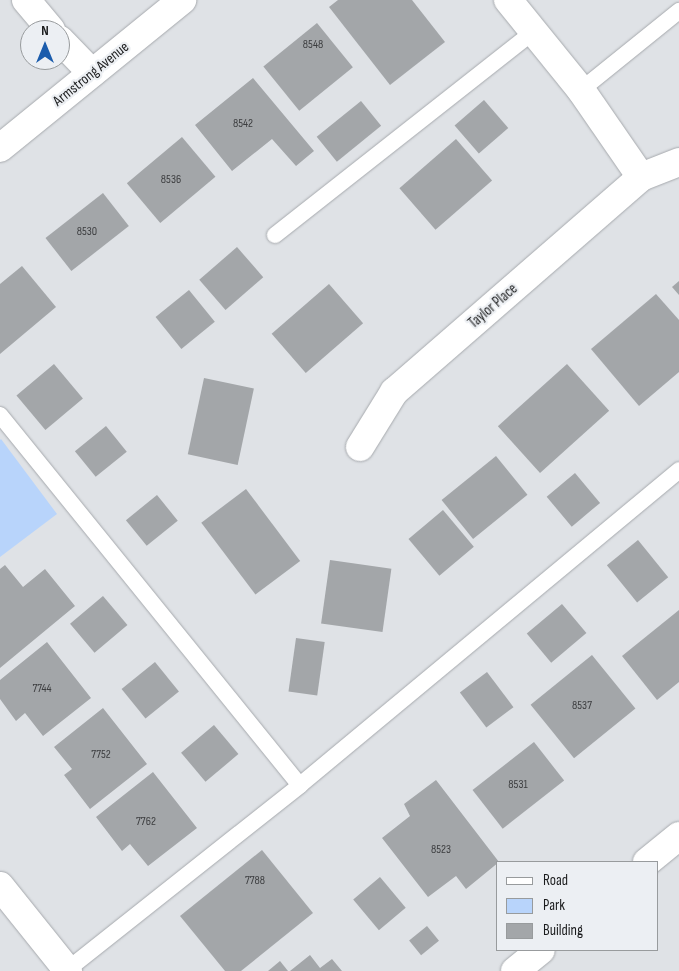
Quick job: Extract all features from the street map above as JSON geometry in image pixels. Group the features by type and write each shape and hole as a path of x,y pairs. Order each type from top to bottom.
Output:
{"street":[{"path":"26,0 43,20"},
{"name":"Armstrong Avenue","path":"0,148 182,0"},
{"path":"508,0 581,90 642,177"},
{"path":"70,50 92,73"},
{"name":"Taylor Place","path":"360,447 394,392 642,177 679,162"},
{"path":"648,861 679,836"},
{"path":"0,886 68,970"},
{"path":"515,971 540,951"}],"lane":[{"path":"581,90 679,10"},
{"path":"275,236 534,31"},
{"path":"0,415 300,785"},
{"path":"68,970 300,785 679,470"}],"green space":[{"path":"0,440 57,514 0,557"}],"building":[{"path":"338,0 412,0 445,42 390,85 329,7"},
{"path":"317,23 353,67 299,111 263,66"},
{"path":"253,78 314,151 296,166 272,139 232,171 195,125"},
{"path":"484,100 508,128 479,154 455,126"},
{"path":"361,101 381,126 337,162 317,137"},
{"path":"182,137 215,177 160,223 127,183"},
{"path":"456,139 492,181 435,230 399,188"},
{"path":"103,193 129,226 71,271 45,238"},
{"path":"237,247 263,277 226,310 199,280"},
{"path":"22,266 56,307 0,354 0,284"},
{"path":"679,281 679,295 672,287"},
{"path":"329,284 363,323 306,373 272,334"},
{"path":"189,290 215,322 181,349 156,317"},
{"path":"656,294 679,320 679,372 639,406 591,349"},
{"path":"54,364 83,398 45,430 16,395"},
{"path":"567,364 609,411 540,473 498,426"},
{"path":"204,378 254,389 238,465 188,454"},
{"path":"106,426 127,452 96,477 75,451"},
{"path":"496,456 527,495 473,539 442,500"},
{"path":"575,473 600,503 572,527 547,497"},
{"path":"246,489 300,561 255,595 201,523"},
{"path":"157,495 178,521 147,546 126,520"},
{"path":"443,510 474,547 439,576 409,539"},
{"path":"638,540 668,577 637,602 607,565"},
{"path":"330,560 391,569 382,632 321,623"},
{"path":"5,565 23,587 45,569 75,606 0,668 0,569"},
{"path":"103,596 127,625 94,653 70,624"},
{"path":"562,604 586,633 551,663 527,634"},
{"path":"679,610 679,682 657,700 622,656"},
{"path":"296,638 325,642 317,696 288,691"},
{"path":"47,642 91,698 43,736 25,713 16,721 0,699 0,680"},
{"path":"592,655 635,709 574,758 531,705"},
{"path":"155,662 179,692 145,719 122,689"},
{"path":"487,672 513,707 486,728 460,692"},
{"path":"103,708 147,764 90,809 64,775 72,769 54,747"},
{"path":"214,725 238,754 205,782 181,753"},
{"path":"534,742 564,781 503,829 473,790"},
{"path":"153,772 197,828 148,866 130,844 122,851 96,817"},
{"path":"436,780 498,861 497,864 466,889 456,876 428,897 382,838 410,816 404,804"},
{"path":"262,850 313,913 241,971 225,971 180,916"},
{"path":"380,877 406,908 379,930 353,899"},
{"path":"427,926 439,941 421,955 409,940"},
{"path":"310,955 320,968 332,959 342,971 290,971"},
{"path":"280,961 288,971 268,971"}]}
